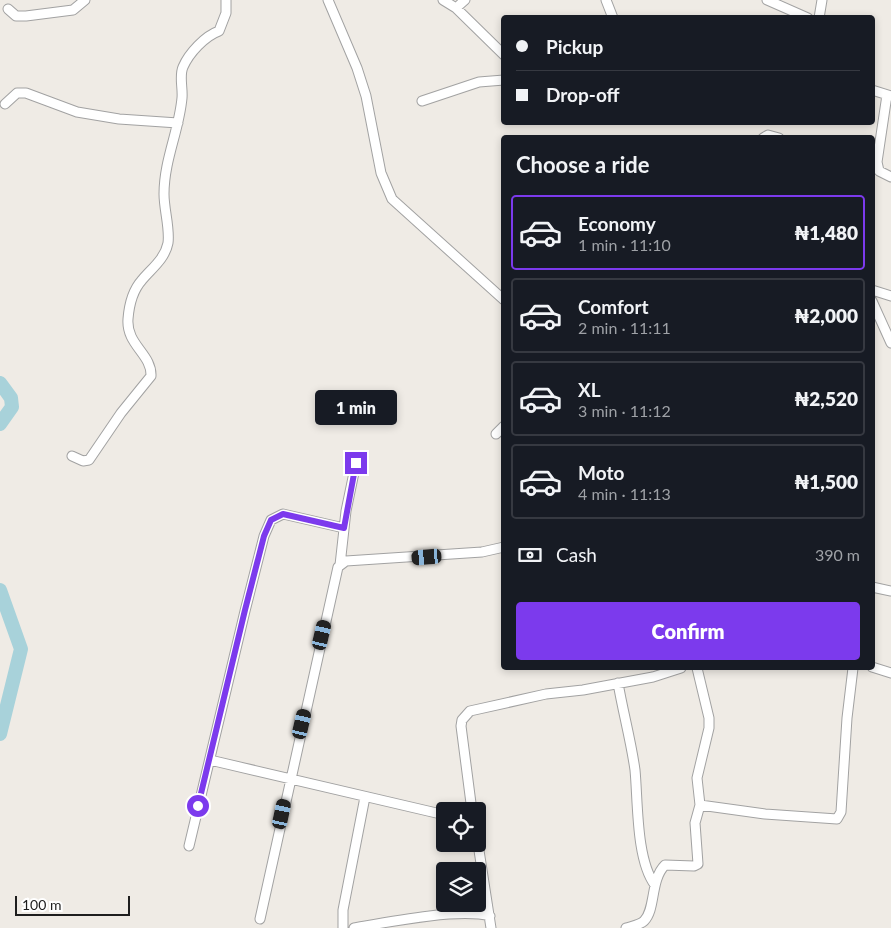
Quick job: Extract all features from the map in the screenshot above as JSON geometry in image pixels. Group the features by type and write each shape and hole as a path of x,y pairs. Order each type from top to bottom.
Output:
{"street":[{"path":"8,9 16,16 26,16 72,10 85,0"},
{"path":"72,456 83,461 89,460 120,413 151,376 148,362 131,339 128,317 135,291 158,264 168,244 164,180 167,158 178,123 182,95 182,69 208,35 219,31 226,13 226,0"},
{"path":"328,0 357,68 386,190 404,212 501,297"},
{"path":"443,0 456,8 501,52"},
{"path":"456,8 465,0"},
{"path":"606,0 612,15"},
{"path":"767,0 801,15"},
{"path":"820,15 822,0"},
{"path":"422,100 479,82 501,80"},
{"path":"875,91 889,96 876,170 891,177"},
{"path":"5,104 17,94 26,93 77,112 119,119 178,123"},
{"path":"875,291 891,296"},
{"path":"875,307 891,343"},
{"path":"496,434 501,429"},
{"path":"260,919 289,780 340,565 344,528 356,463"},
{"path":"189,846 245,610 264,536 271,520 283,514 344,528"},
{"path":"340,565 346,562 409,559 482,552 501,548"},
{"path":"875,588 891,591"},
{"path":"875,668 891,673"},
{"path":"471,802 461,726 465,715 470,711 546,694 654,677 675,670"},
{"path":"626,928 644,921 648,915 655,885 665,865 694,866 698,864 695,823 700,805 697,778 709,728 709,718 697,670"},
{"path":"700,805 764,814 838,818 841,812 847,718 853,670"},
{"path":"618,683 635,769 645,870 655,885"},
{"path":"210,760 436,813"},
{"path":"343,928 344,910 365,797"},
{"path":"479,852 492,928"},
{"path":"354,928 393,921 465,913 478,913 490,916"}],"waterway":[{"path":"0,383 11,398 12,407 0,424"},
{"path":"0,590 21,649 0,734"}],"route":[{"path":"198,806 245,610 264,536 271,520 283,514 344,528 356,463"}]}
